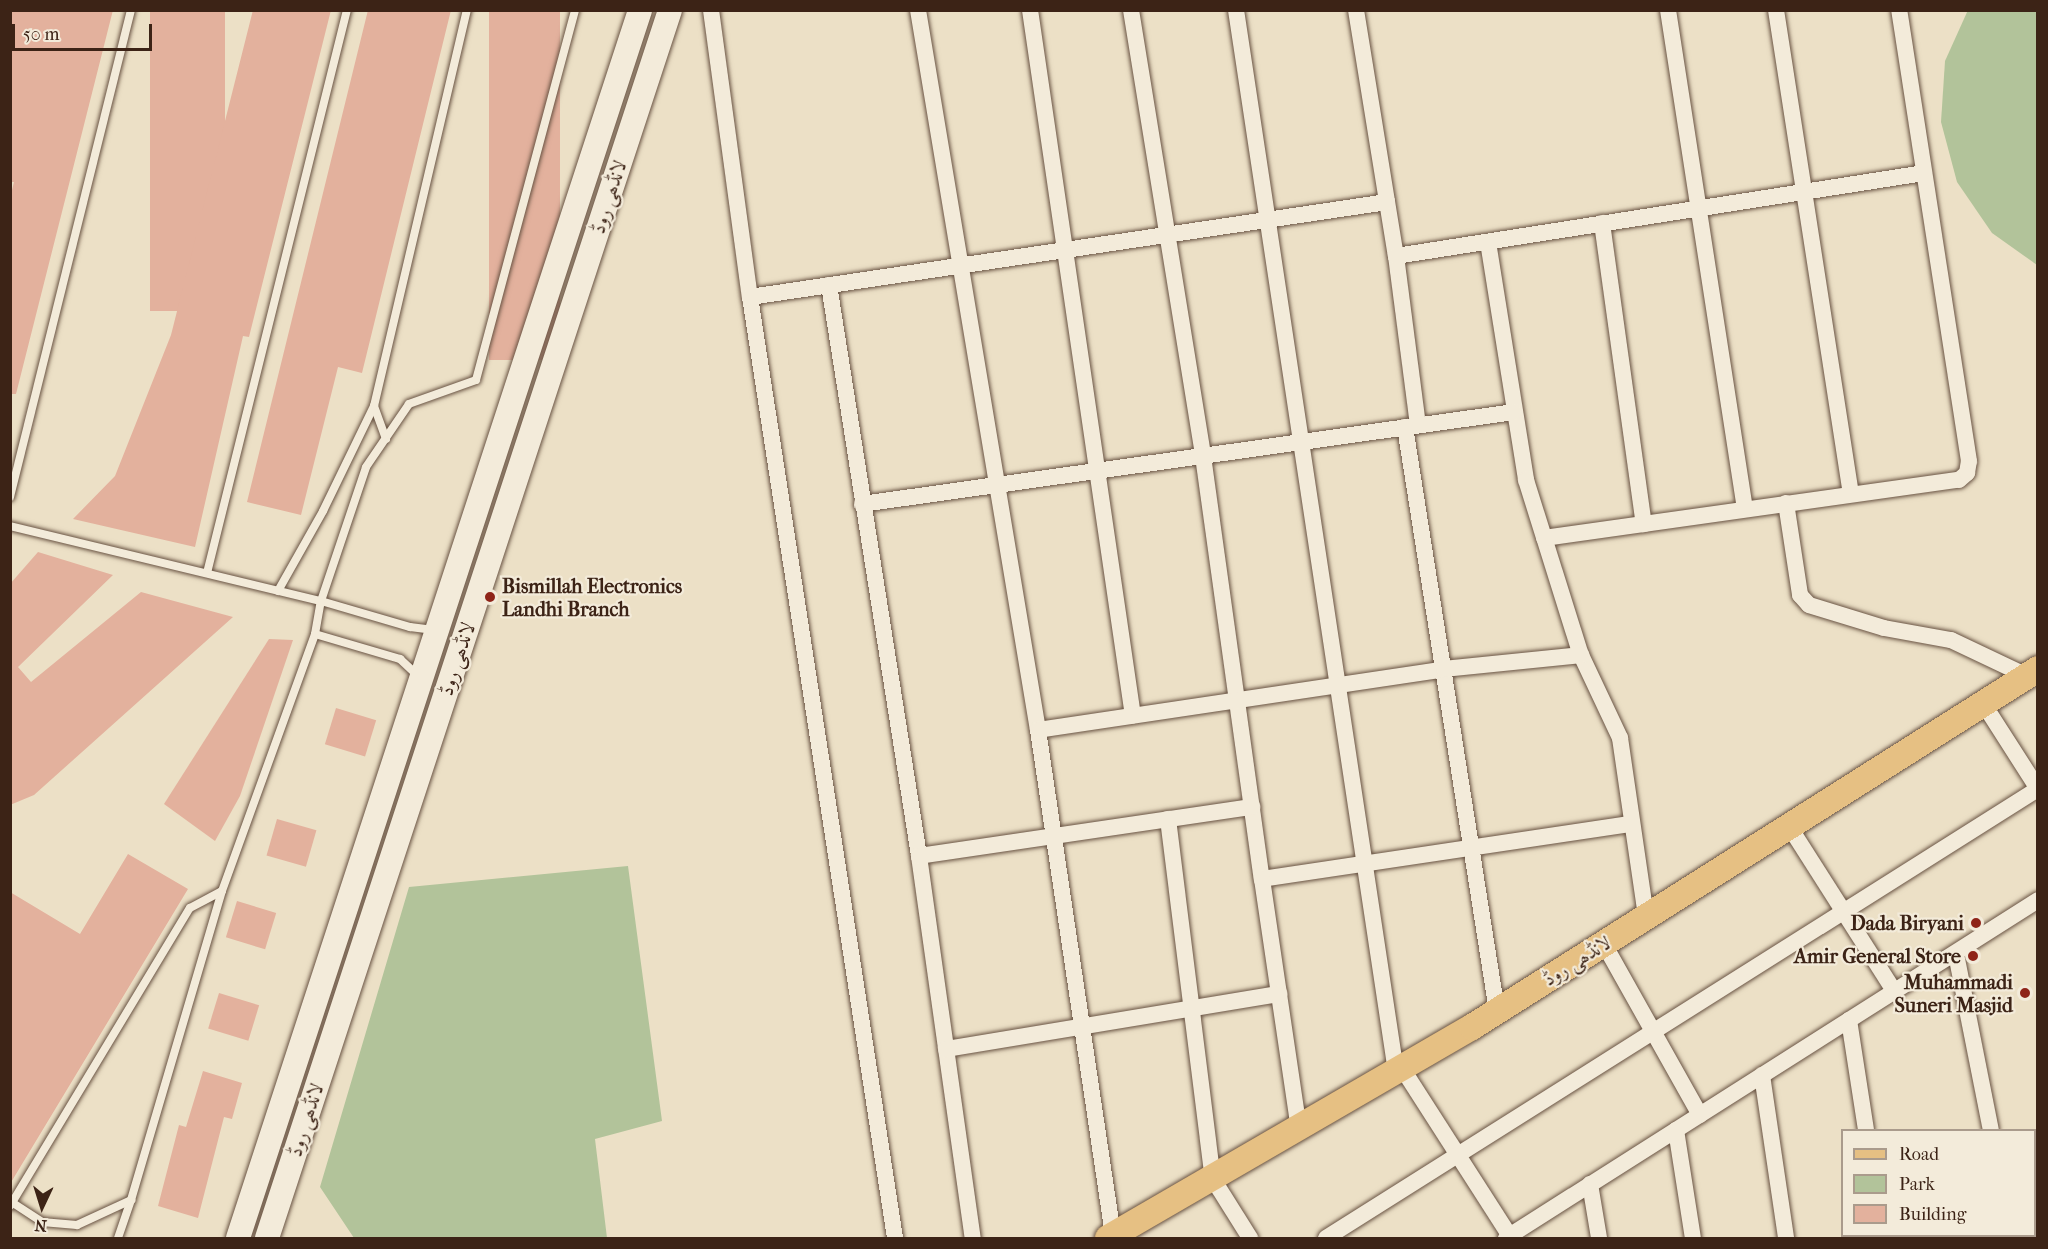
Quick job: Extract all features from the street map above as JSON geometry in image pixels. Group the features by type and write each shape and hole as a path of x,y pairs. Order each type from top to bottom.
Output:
{"main road":[{"name":"لانڈھی روڈ","path":"238,1239 640,10"},
{"name":"لانڈھی روڈ","path":"267,1239 670,10"},
{"path":"546,299 572,308"},
{"path":"439,623 455,629 464,627 470,620"},
{"name":"لانڈھی روڈ","path":"1110,1237 1214,1179 1497,1011 2032,673"},
{"path":"421,680 428,674 441,676 446,692"},
{"path":"262,1165 266,1177 274,1181 288,1174"},
{"path":"250,1203 265,1200 276,1210"}],"street":[{"path":"711,10 750,297 895,1239"},
{"path":"918,10 995,486 1038,730 1051,837 1081,1027 1110,1237"},
{"path":"1030,10 1068,251 1133,716"},
{"path":"1131,10 1203,456 1236,701 1299,1129"},
{"path":"1236,10 1270,219 1399,1070 1458,1155 1509,1238 1590,1184 1956,954 2037,900"},
{"path":"1356,10 1396,256 1411,426 1444,669 1497,1011"},
{"path":"1668,10 1701,208 1745,509"},
{"path":"1776,10 1851,493"},
{"path":"1544,538 1851,493 1959,480 1967,473 1969,461 1899,10"},
{"path":"1396,256 1924,173"},
{"path":"750,297 1387,202"},
{"path":"1602,223 1644,524"},
{"path":"1488,242 1526,480 1581,655 1620,738 1646,917"},
{"path":"829,285 919,856 973,1239"},
{"path":"862,504 1514,412"},
{"path":"1786,503 1800,595 1809,604 1884,628 1951,640 2032,673"},
{"path":"1038,730 1444,669 1581,655"},
{"path":"1326,1239 2037,789 1983,703"},
{"path":"919,856 1252,807"},
{"path":"1168,819 1214,1179 1250,1239"},
{"path":"1262,879 1632,824"},
{"path":"1789,826 1894,991"},
{"path":"1604,944 1700,1114"},
{"path":"1956,954 1990,1129"},
{"path":"946,1049 1279,994"},
{"path":"1849,1020 1866,1129"},
{"path":"1762,1075 1786,1239"},
{"path":"1676,1130 1693,1239"},
{"path":"1590,1184 1599,1239"}],"lane":[{"path":"10,497 131,10"},
{"path":"207,573 347,10"},
{"path":"278,591 323,511 374,406 467,10"},
{"path":"118,1239 222,891 315,634 321,601 366,467 410,404 476,380 575,10"},
{"path":"374,406 386,439"},
{"path":"10,526 321,601 410,627 439,623"},
{"path":"315,634 400,659 421,680"},
{"path":"130,1200 76,1225 42,1222 12,1204 190,908 222,891"}],"green space":[{"path":"1968,10 2037,11 2037,265 1992,233 1957,182 1941,122 1945,61"},
{"path":"628,866 662,1121 595,1139 607,1238 354,1238 320,1187 409,887"}],"building":[{"path":"10,10 113,10 16,394 10,394 10,198 14,182 10,182"},
{"path":"150,10 225,10 225,311 150,311"},
{"path":"253,10 331,10 249,337 243,336 195,547 73,519 115,476 171,335"},
{"path":"368,10 451,10 362,373 338,367 301,515 247,502"},
{"path":"489,10 560,10 560,360 489,360"},
{"path":"38,552 113,575 18,667 31,682 141,592 233,617 34,795 10,805 10,584"},
{"path":"269,639 293,640 240,796 215,841 164,804"},
{"path":"336,708 376,720 365,757 325,744"},
{"path":"277,819 316,830 306,867 267,856"},
{"path":"128,854 188,889 10,1184 10,892 80,934"},
{"path":"237,901 276,913 265,949 226,937"},
{"path":"219,993 259,1005 248,1041 208,1028"},
{"path":"203,1071 242,1083 232,1119 224,1117 198,1218 158,1206 179,1125 186,1127"}],"place":[{"name":"Bismillah Electronics Landhi Branch","path":"490,597"},
{"name":"Dada Biryani","path":"1976,923"},
{"name":"Amir General Store","path":"1973,956"},
{"name":"Muhammadi Suneri Masjid","path":"2025,993"}]}
